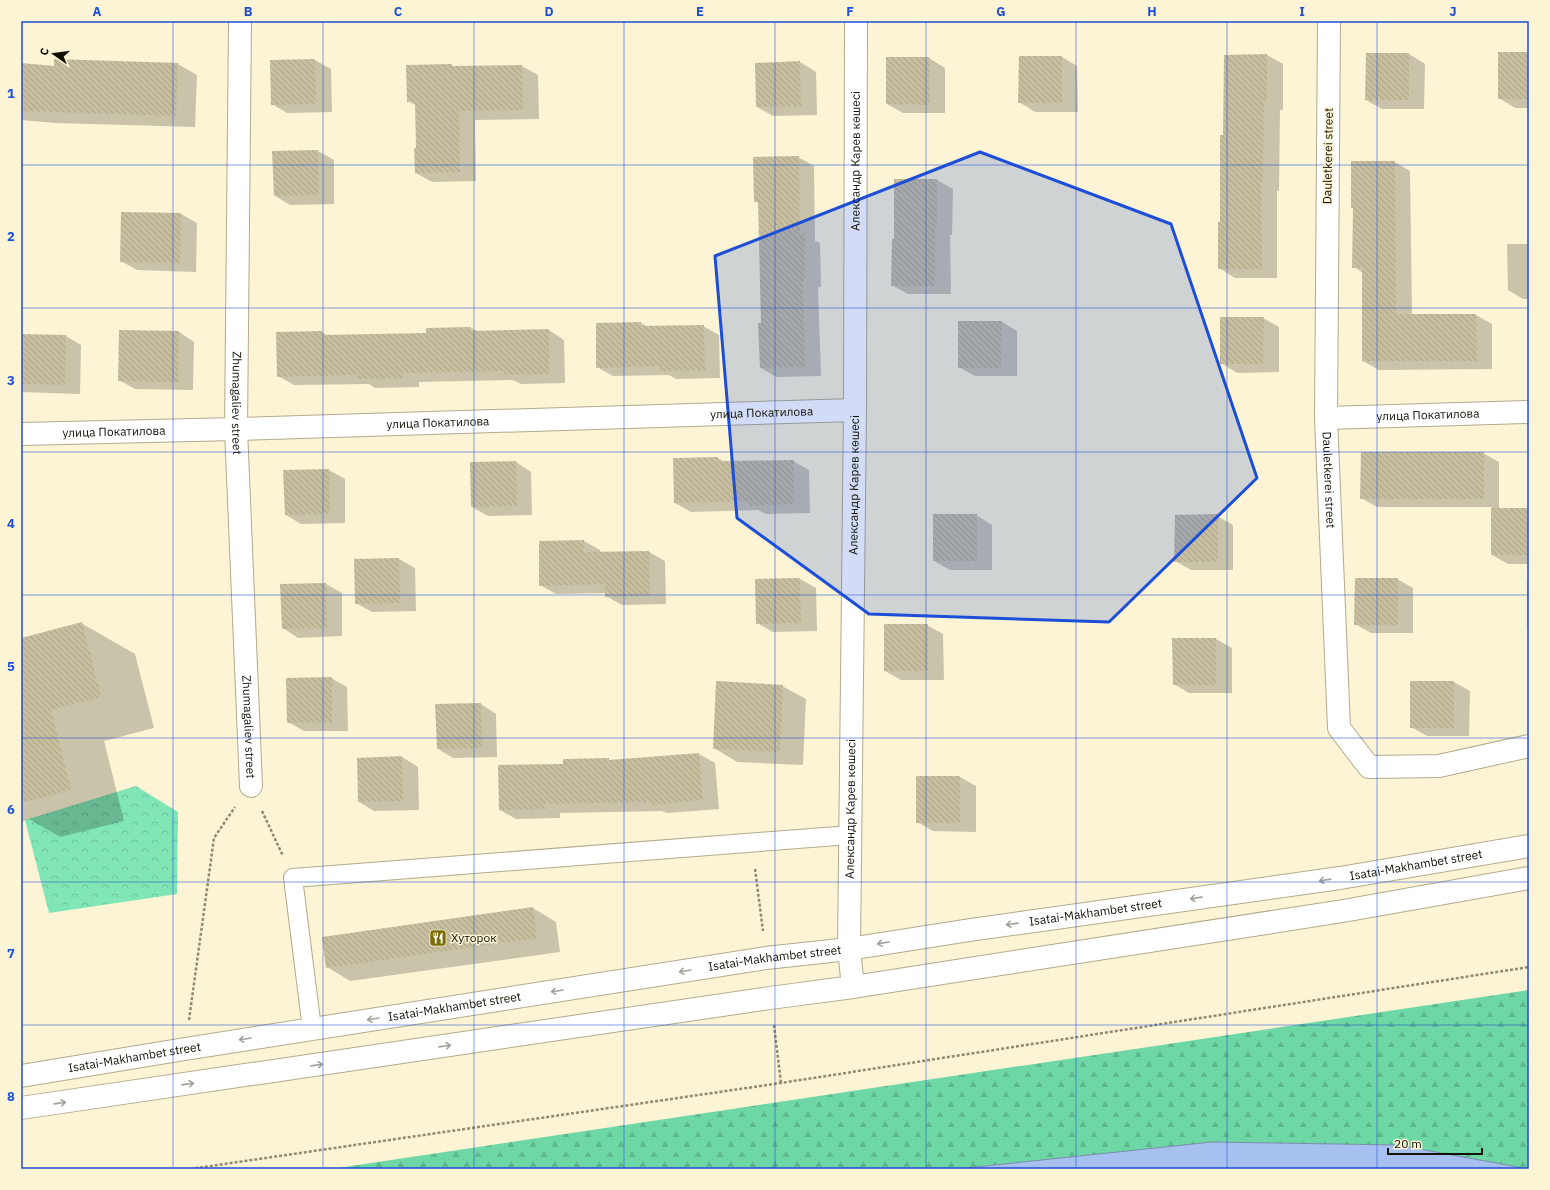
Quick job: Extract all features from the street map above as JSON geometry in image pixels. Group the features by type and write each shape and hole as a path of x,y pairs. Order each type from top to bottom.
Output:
{"street":[{"name":"Zhumagaliev street","path":"240,21 236,429 251,786"},
{"name":"Александр Карев көшесі","path":"853,987 849,949 855,410 856,21"},
{"name":"Dauletkerei street","path":"1329,21 1326,418 1339,728 1369,767 1439,766 1529,746"},
{"name":"улица Покатилова","path":"21,434 855,410"},
{"name":"улица Покатилова","path":"1326,418 1529,412"},
{"name":"Isatai-Makhambet street","path":"21,1076 766,958 849,949 970,930 1340,878 1529,846"},
{"path":"21,1108 853,987 1335,912 1529,878"}],"lane":[{"path":"312,1029 293,878 850,835"}],"path":[{"path":"251,786 293,878"},
{"path":"185,1049 214,838 251,786"},
{"path":"190,1169 781,1083 1529,967"}],"highlighted area":[{"path":"980,152 1171,224 1257,478 1109,622 869,614 737,518 715,256"}],"green space":[{"path":"136,786 178,812 177,894 49,913 25,820"},
{"path":"1529,990 1529,1169 1397,1145 1212,1142 957,1169 331,1169"}],"water":[{"path":"1212,1142 1397,1145 1529,1169 957,1169"}],"building":[{"path":"1498,52 1529,52 1529,99 1498,99"},
{"path":"1366,53 1409,53 1409,100 1365,100"},
{"path":"1267,54 1267,101 1264,101 1263,182 1261,182 1262,269 1218,269 1218,222 1220,222 1220,135 1223,135 1224,55"},
{"path":"1019,56 1062,56 1062,103 1018,103"},
{"path":"886,57 929,57 930,105 886,104"},
{"path":"54,59 178,63 176,116 21,111 21,63 54,66"},
{"path":"315,59 316,104 271,105 270,60"},
{"path":"800,61 801,106 756,107 755,63"},
{"path":"452,64 452,66 522,65 523,110 459,111 460,172 415,173 415,102 407,102 406,65"},
{"path":"318,150 319,195 274,196 272,151"},
{"path":"799,156 800,233 805,233 805,278 803,278 805,367 760,368 758,323 761,323 758,202 754,202 753,157"},
{"path":"1351,161 1395,161 1396,314 1476,314 1477,361 1362,361 1362,268 1352,268 1353,208 1351,208"},
{"path":"894,179 937,179 935,286 891,286 892,239 894,239"},
{"path":"121,212 181,213 180,263 120,262"},
{"path":"1220,317 1264,317 1263,364 1220,364"},
{"path":"958,321 1002,321 1001,368 958,368"},
{"path":"641,322 641,326 704,325 705,370 659,371 659,366 596,368 596,323"},
{"path":"471,327 471,331 549,329 549,374 504,375 504,371 403,373 404,378 358,379 358,375 277,377 276,332 322,331 322,335 426,333 426,328"},
{"path":"119,330 179,331 178,382 118,381"},
{"path":"21,334 66,335 65,385 21,384"},
{"path":"1361,452 1484,452 1484,499 1360,499"},
{"path":"718,457 718,461 794,460 794,504 749,506 749,501 674,503 673,458"},
{"path":"516,461 517,506 471,507 470,462"},
{"path":"329,469 330,514 285,515 283,470"},
{"path":"1491,508 1529,508 1529,555 1491,555"},
{"path":"933,514 977,514 977,561 933,561"},
{"path":"1218,514 1218,562 1174,562 1175,515"},
{"path":"584,540 584,552 649,551 650,596 605,597 605,584 539,586 539,541"},
{"path":"399,558 400,603 355,604 354,559"},
{"path":"800,578 801,623 756,624 755,579"},
{"path":"1355,578 1398,578 1398,625 1354,625"},
{"path":"326,583 327,628 282,629 280,584"},
{"path":"82,622 101,697 51,710 71,790 21,803 21,638"},
{"path":"884,624 928,624 928,671 884,671"},
{"path":"1172,638 1216,638 1216,685 1173,685"},
{"path":"332,677 332,722 287,723 286,678"},
{"path":"716,681 783,685 780,752 713,749"},
{"path":"1410,681 1454,681 1454,728 1410,728"},
{"path":"481,703 482,748 437,749 435,704"},
{"path":"699,753 703,800 650,805 650,802 544,804 545,809 499,810 498,765 563,764 563,759 609,758 609,760"},
{"path":"402,756 403,801 358,802 357,758"},
{"path":"916,776 960,776 960,823 916,823"},
{"path":"533,907 537,938 326,968 322,937"}],"place":[{"name":"Хуторок","path":"438,938"}]}
